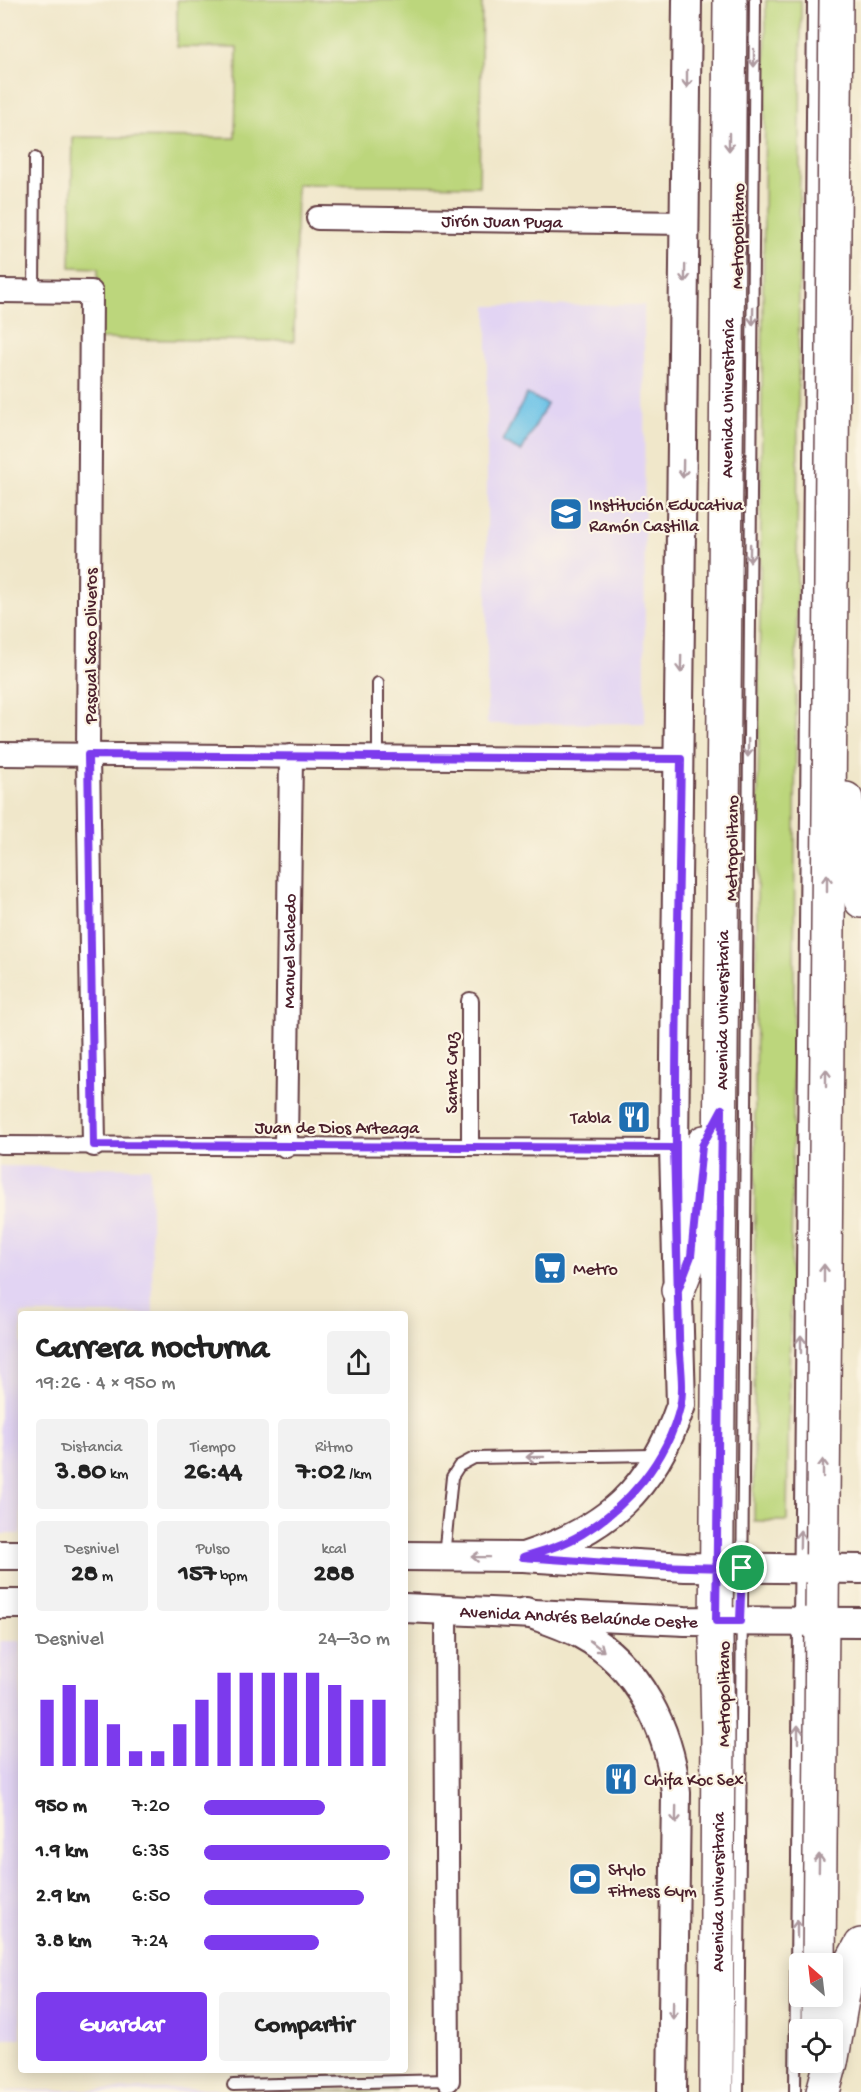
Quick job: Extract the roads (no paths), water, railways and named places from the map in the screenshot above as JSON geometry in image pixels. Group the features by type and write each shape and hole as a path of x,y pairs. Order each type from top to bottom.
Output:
{"main road":[{"name":"Avenida Universitaria","path":"716,2092 718,1728 728,1621 729,1568 722,1109 730,0"},
{"path":"819,1953 810,1623 829,706 836,0"},
{"path":"829,706 838,729 855,885 861,901"},
{"path":"678,1290 691,1256 702,1146 722,1109"},
{"path":"839,2019 847,1971 861,1945"},
{"path":"817,2092 818,2073"},
{"path":"823,2092 828,2073"}],"street":[{"path":"523,1557 581,1535 615,1511 632,1494 661,1454 681,1405 674,1148 681,759 687,0"},
{"name":"Jirón Juan Puga","path":"318,218 686,223"},
{"path":"0,291 34,291"},
{"name":"Pascual Saco Oliveros","path":"34,291 91,292 88,755 94,1145"},
{"path":"0,754 681,759"},
{"name":"Manuel Salcedo","path":"286,1146 291,756"},
{"name":"Santa Cruz","path":"470,1000 470,1147"},
{"name":"Juan de Dios Arteaga","path":"0,1145 674,1148"},
{"path":"0,1555 18,1555"},
{"path":"408,1556 523,1557 729,1568 861,1569"},
{"path":"0,1604 18,1605"},
{"name":"Avenida Andrés Belaúnde Oeste","path":"408,1608 728,1621 861,1622"},
{"path":"446,1608 448,2080"},
{"path":"526,1612 582,1634 610,1656 636,1684 665,1735 673,1764 676,1793 672,2092"}],"lane":[{"name":"Metropolitano","path":"729,1568 755,0"},
{"path":"811,1569 813,0"},
{"path":"34,291 35,158"},
{"path":"378,683 378,757"},
{"path":"444,1557 452,1477 459,1466 474,1458 661,1454"},
{"name":"Metropolitano","path":"728,1621 738,2092"},
{"path":"795,2092 810,1623"},
{"path":"233,2085 448,2080"}],"water":[{"path":"527,394 547,404 521,452 502,442"}],"place":[{"name":"Institución Educativa Ramón Castilla","path":"566,514"},
{"name":"Tabla","path":"634,1117"},
{"name":"Metro","path":"550,1268"},
{"name":"Chifa Koc Sex","path":"621,1779"},
{"name":"Stylo Fitness Gym","path":"585,1879"}]}
